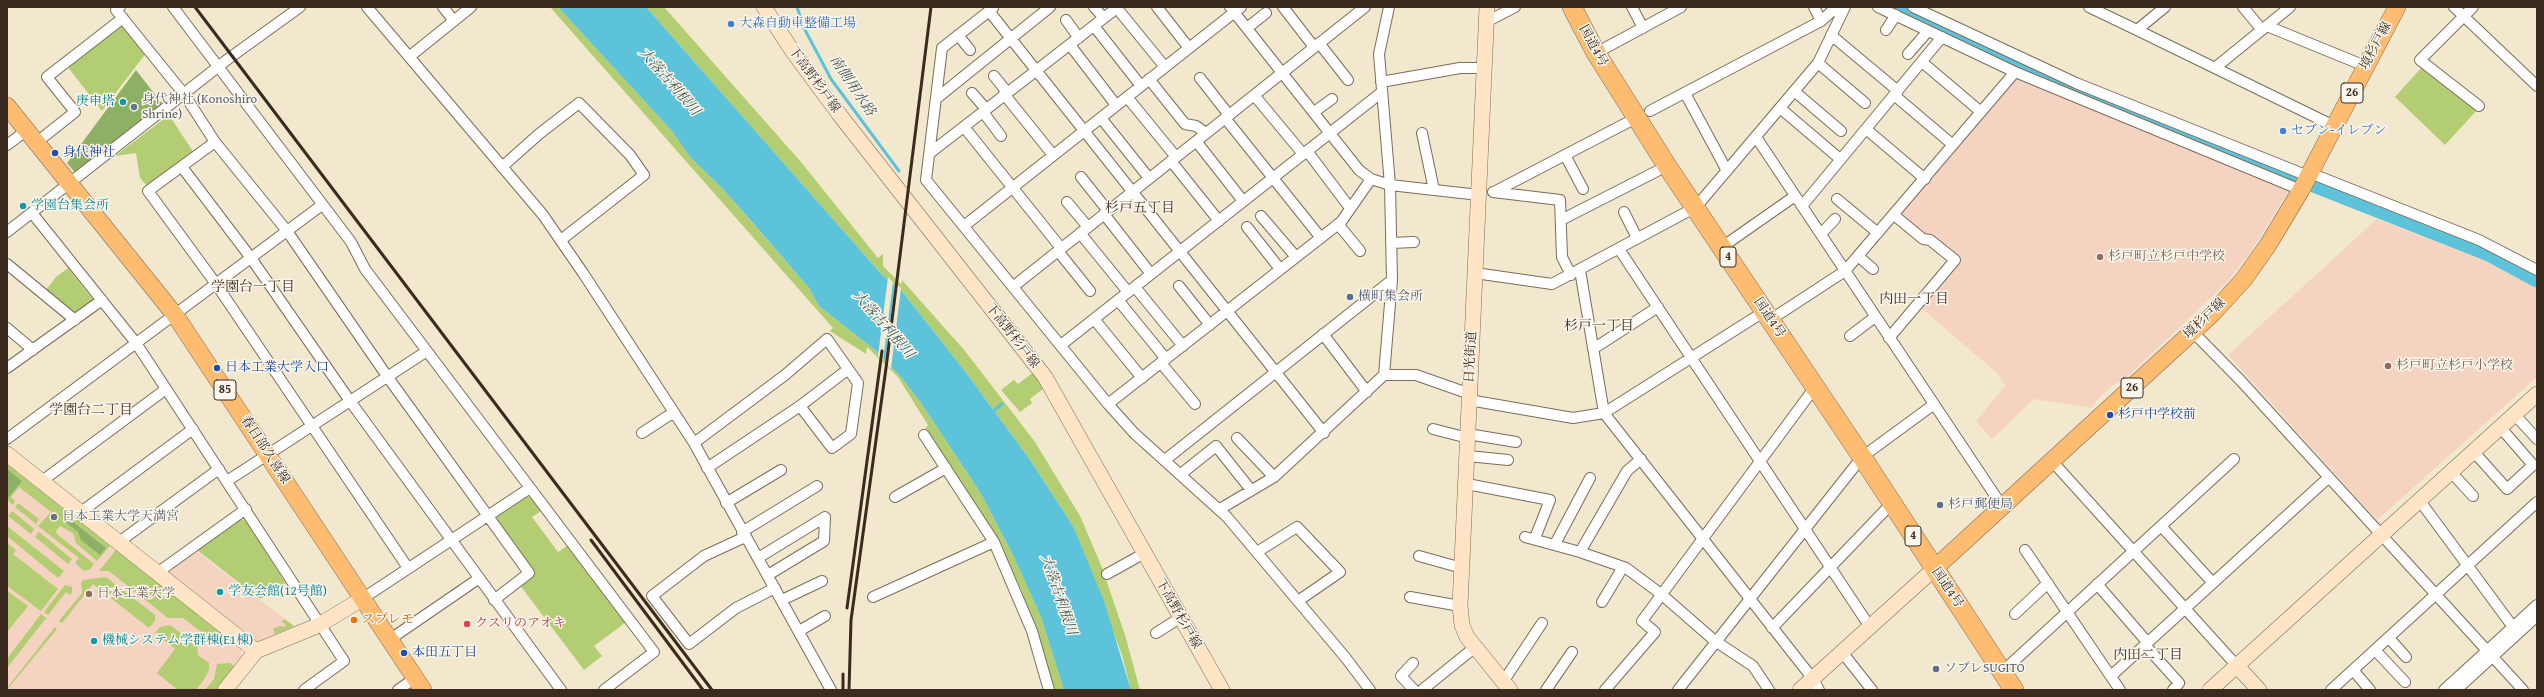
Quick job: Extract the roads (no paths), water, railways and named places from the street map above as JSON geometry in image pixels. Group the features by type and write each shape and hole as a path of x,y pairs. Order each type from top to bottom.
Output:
{"highway":[{"name":"国道4号","path":"1572,7 1596,53 1643,114 1667,166 1696,207 1862,457 1972,625 2006,683"}],"main road":[{"name":"境杉戸線","path":"1934,569 2193,332 2224,302 2250,271 2276,233 2306,180 2397,7"},
{"name":"春日部久喜線","path":"7,106 175,315 419,684"}],"street":[{"path":"120,7 116,10 184,94 215,142 287,231 387,376 529,573 494,600"},
{"path":"173,7 351,242 366,269 654,652 604,690"},
{"path":"7,232 71,184 219,66 300,7"},
{"path":"367,7 502,168 543,214 561,240 694,443 743,535 768,575 831,690"},
{"path":"442,7 454,21"},
{"path":"409,57 471,7"},
{"name":"下高野杉戸線","path":"764,7 791,49 838,114 1045,377 1222,690"},
{"path":"937,98 1050,7"},
{"path":"1094,7 1104,18"},
{"path":"930,153 1036,70 1070,46 1117,7 1165,67"},
{"path":"1157,7 1189,48"},
{"path":"1283,7 1348,80"},
{"path":"1014,286 1365,7"},
{"path":"1220,509 1250,490 1274,478 1324,433 1384,375 1392,280 1390,185 1379,54 1389,7"},
{"name":"日光街道","path":"1487,7 1484,68 1484,192 1475,273 1467,484 1460,606 1462,625 1474,648 1506,686"},
{"path":"1486,22 1515,7"},
{"path":"1632,7 1643,28"},
{"path":"1596,53 1681,7"},
{"path":"1814,7 1821,21"},
{"path":"1878,7 2015,72 2306,180 2479,240 2537,270"},
{"path":"1913,7 2076,83 2306,180"},
{"path":"2089,7 2216,67 2334,126"},
{"path":"2137,30 2165,7"},
{"path":"2243,7 2264,28 2365,66"},
{"path":"2216,67 2290,7"},
{"path":"2454,7 2537,86"},
{"path":"2473,7 2420,60 2479,106"},
{"path":"1324,433 1036,70 1011,38 992,9 942,48 926,180 1014,286 1108,404 1134,433 1220,509 1298,601 1370,690"},
{"path":"964,226 1128,97 1235,9 1247,28 1359,170 1371,178 1390,185 1434,190 1484,192 1560,200 1562,257 1575,273 1593,349 1604,413 1816,684"},
{"path":"1484,192 1565,155 1821,21 1832,11 1844,9"},
{"path":"1475,273 1552,284 1696,207 1818,63 1844,9"},
{"path":"1247,28 1266,13"},
{"path":"1886,30 1896,15"},
{"path":"7,145 32,136 75,112 47,77 123,18"},
{"path":"1066,20 1079,38"},
{"path":"1094,26 1185,124 1196,126 1206,133"},
{"path":"1908,54 1928,30"},
{"path":"958,35 970,50"},
{"path":"1832,35 1953,146"},
{"path":"1802,206 1942,37"},
{"path":"1070,46 1116,105"},
{"path":"1922,62 1981,112"},
{"path":"1818,63 1865,103"},
{"path":"1061,345 1330,133 1382,87 1460,68 1484,68"},
{"path":"1384,375 1416,375 1470,397 1573,418 1604,413 1692,358 1845,271 2015,72"},
{"path":"994,76 1053,155"},
{"path":"1200,78 1273,178 1321,238"},
{"path":"1794,91 1841,131"},
{"path":"972,93 1001,136"},
{"path":"1685,93 1727,171"},
{"path":"1254,95 1305,152 1350,208"},
{"path":"1128,97 1219,220"},
{"path":"1314,112 1332,99"},
{"path":"502,168 539,134 579,103 630,155 644,175 561,240"},
{"path":"1780,108 1840,159"},
{"path":"1101,118 1149,178"},
{"path":"964,127 1060,249 1090,291"},
{"path":"1866,129 1925,179"},
{"path":"1422,134 1434,190"},
{"path":"1756,137 1933,405 2002,506"},
{"path":"1196,141 1243,201"},
{"path":"215,142 148,191 216,284 408,568"},
{"path":"1565,155 1583,189"},
{"path":"1561,220 1667,166"},
{"path":"182,167 251,258 350,401 478,579 561,690"},
{"path":"1081,177 1151,274"},
{"path":"1108,404 1338,224 1371,178"},
{"path":"1722,247 1795,196"},
{"path":"1837,199 1878,233"},
{"path":"1067,202 1084,230 1131,289 1182,346"},
{"path":"7,439 322,205"},
{"path":"1624,212 1637,238"},
{"path":"32,213 136,343 246,509 319,626 344,661 304,690"},
{"path":"1889,338 1955,260 1930,240 1923,239 1894,215"},
{"path":"1261,216 1296,257"},
{"path":"1821,234 1835,219"},
{"path":"1338,224 1360,251"},
{"path":"1247,227 1280,270"},
{"path":"1391,243 1414,242"},
{"path":"1619,249 1870,627"},
{"path":"1858,256 1873,269"},
{"path":"7,264 75,320"},
{"path":"1165,460 1392,280"},
{"path":"1179,286 1210,325"},
{"path":"7,368 102,300"},
{"path":"1118,300 1194,404"},
{"path":"1593,349 1658,307"},
{"path":"1850,336 1875,317"},
{"path":"1094,319 1142,378"},
{"path":"7,328 34,350"},
{"path":"2193,332 2241,381 2522,690"},
{"path":"1323,334 1367,392"},
{"path":"694,443 785,375 826,339 847,370 858,383 851,434 832,448 800,406"},
{"path":"227,481 427,350"},
{"path":"707,468 800,406 847,370"},
{"path":"1605,690 1654,632 1642,621 1815,388"},
{"path":"42,481 166,389"},
{"path":"2210,690 2537,394"},
{"path":"1678,690 1715,641 1862,457 1933,405"},
{"path":"642,433 674,412"},
{"path":"2515,415 2537,439"},
{"path":"2474,452 2507,489 2533,465 2501,428"},
{"path":"81,512 193,429"},
{"path":"1433,429 1468,436 1516,442"},
{"path":"924,435 994,542 1032,631 1049,690"},
{"path":"1237,438 1274,478"},
{"path":"1181,474 1216,446 1250,490"},
{"path":"7,454 256,651"},
{"path":"1468,456 1508,460"},
{"path":"1580,552 1627,471 1641,459"},
{"path":"2006,683 2067,612 2234,459"},
{"path":"2052,461 2259,690"},
{"path":"895,496 946,468"},
{"path":"119,542 220,469"},
{"path":"726,503 781,470"},
{"path":"2451,472 2473,496"},
{"path":"1555,544 1590,478"},
{"path":"2111,676 2328,478"},
{"path":"1467,484 1550,500 1530,537 1623,567 1661,594 1715,641 1753,666 1769,690"},
{"path":"775,588 736,608 689,644 652,596 704,556 743,535 816,486"},
{"path":"225,690 256,651 319,626 530,488"},
{"path":"2420,500 2513,627"},
{"path":"2331,690 2436,596 2537,502"},
{"path":"1772,628 1892,503"},
{"path":"157,573 246,509"},
{"path":"758,558 825,517 824,541 768,575"},
{"path":"2161,526 2213,583"},
{"path":"1257,552 1297,527 1340,572 1298,601"},
{"path":"873,597 994,542"},
{"path":"2025,550 2120,690"},
{"path":"1107,574 1144,554"},
{"path":"1419,556 1462,568"},
{"path":"1602,602 1623,567"},
{"path":"1800,690 1816,684 1842,652 1934,569"},
{"path":"389,640 478,579"},
{"path":"782,600 822,581"},
{"path":"2015,614 2048,584"},
{"path":"2097,584 2179,683 2173,690"},
{"path":"1410,598 1460,606"},
{"path":"2456,690 2513,627 2537,605"},
{"path":"798,631 825,616"},
{"path":"2444,690 2537,616"},
{"path":"1156,633 1180,618"},
{"path":"1506,686 1542,623"},
{"path":"2389,638 2406,657"},
{"path":"1422,690 1474,648"},
{"path":"2375,650 2405,682"},
{"path":"1546,690 1572,652"},
{"path":"1842,652 1872,690"},
{"path":"1413,663 1401,676 1414,690"},
{"path":"2353,670 2370,690"},
{"path":"398,690 419,684"}],"water":[{"name":"大落古利根川","path":"558,7 646,7 883,276 901,290 964,370 1028,457 1073,526 1104,601 1131,690 1064,690 1041,617 1013,555 980,492 921,403 901,377 875,350 819,306 809,288 752,222 722,188 691,158 671,130"}],"waterway":[{"name":"南側用水路","path":"797,7 804,28 831,79 899,171"},
{"path":"1899,7 2029,71 2295,179 2314,184 2489,253 2537,279"},
{"path":"991,413 1002,404"}],"railway":[{"path":"195,7 712,690"},
{"path":"849,690 851,620 886,368 931,7"},
{"path":"847,608 882,351"},
{"path":"591,540 703,690"},
{"path":"843,674 843,690"}],"place":[{"name":"大森自動車整備工場","path":"731,24"},
{"name":"庚申塔","path":"123,102"},
{"name":"身代神社 (Konoshiro Shrine)","path":"134,107"},
{"name":"セブン-イレブン","path":"2283,131"},
{"name":"身代神社","path":"55,153"},
{"name":"学園台集会所","path":"23,206"},
{"name":"杉戸町立杉戸中学校","path":"2100,257"},
{"name":"横町集会所","path":"1350,297"},
{"name":"杉戸町立杉戸小学校","path":"2388,366"},
{"name":"日本工業大学入口","path":"217,368"},
{"name":"杉戸中学校前","path":"2110,415"},
{"name":"杉戸郵便局","path":"1940,505"},
{"name":"日本工業大学天満宮","path":"54,517"},
{"name":"学友会館(12号館)","path":"220,592"},
{"name":"日本工業大学","path":"89,594"},
{"name":"スプレモ","path":"354,620"},
{"name":"クスリのアオキ","path":"467,624"},
{"name":"機械システム学群棟(E1棟)","path":"94,641"},
{"name":"本田五丁目","path":"404,653"},
{"name":"ソプレSUGITO","path":"1936,669"}],"district":[{"name":"杉戸五丁目","path":"1140,208"},
{"name":"学園台一丁目","path":"253,287"},
{"name":"内田一丁目","path":"1914,299"},
{"name":"杉戸一丁目","path":"1599,326"},
{"name":"学園台二丁目","path":"91,410"},
{"name":"内田二丁目","path":"2148,655"}]}
